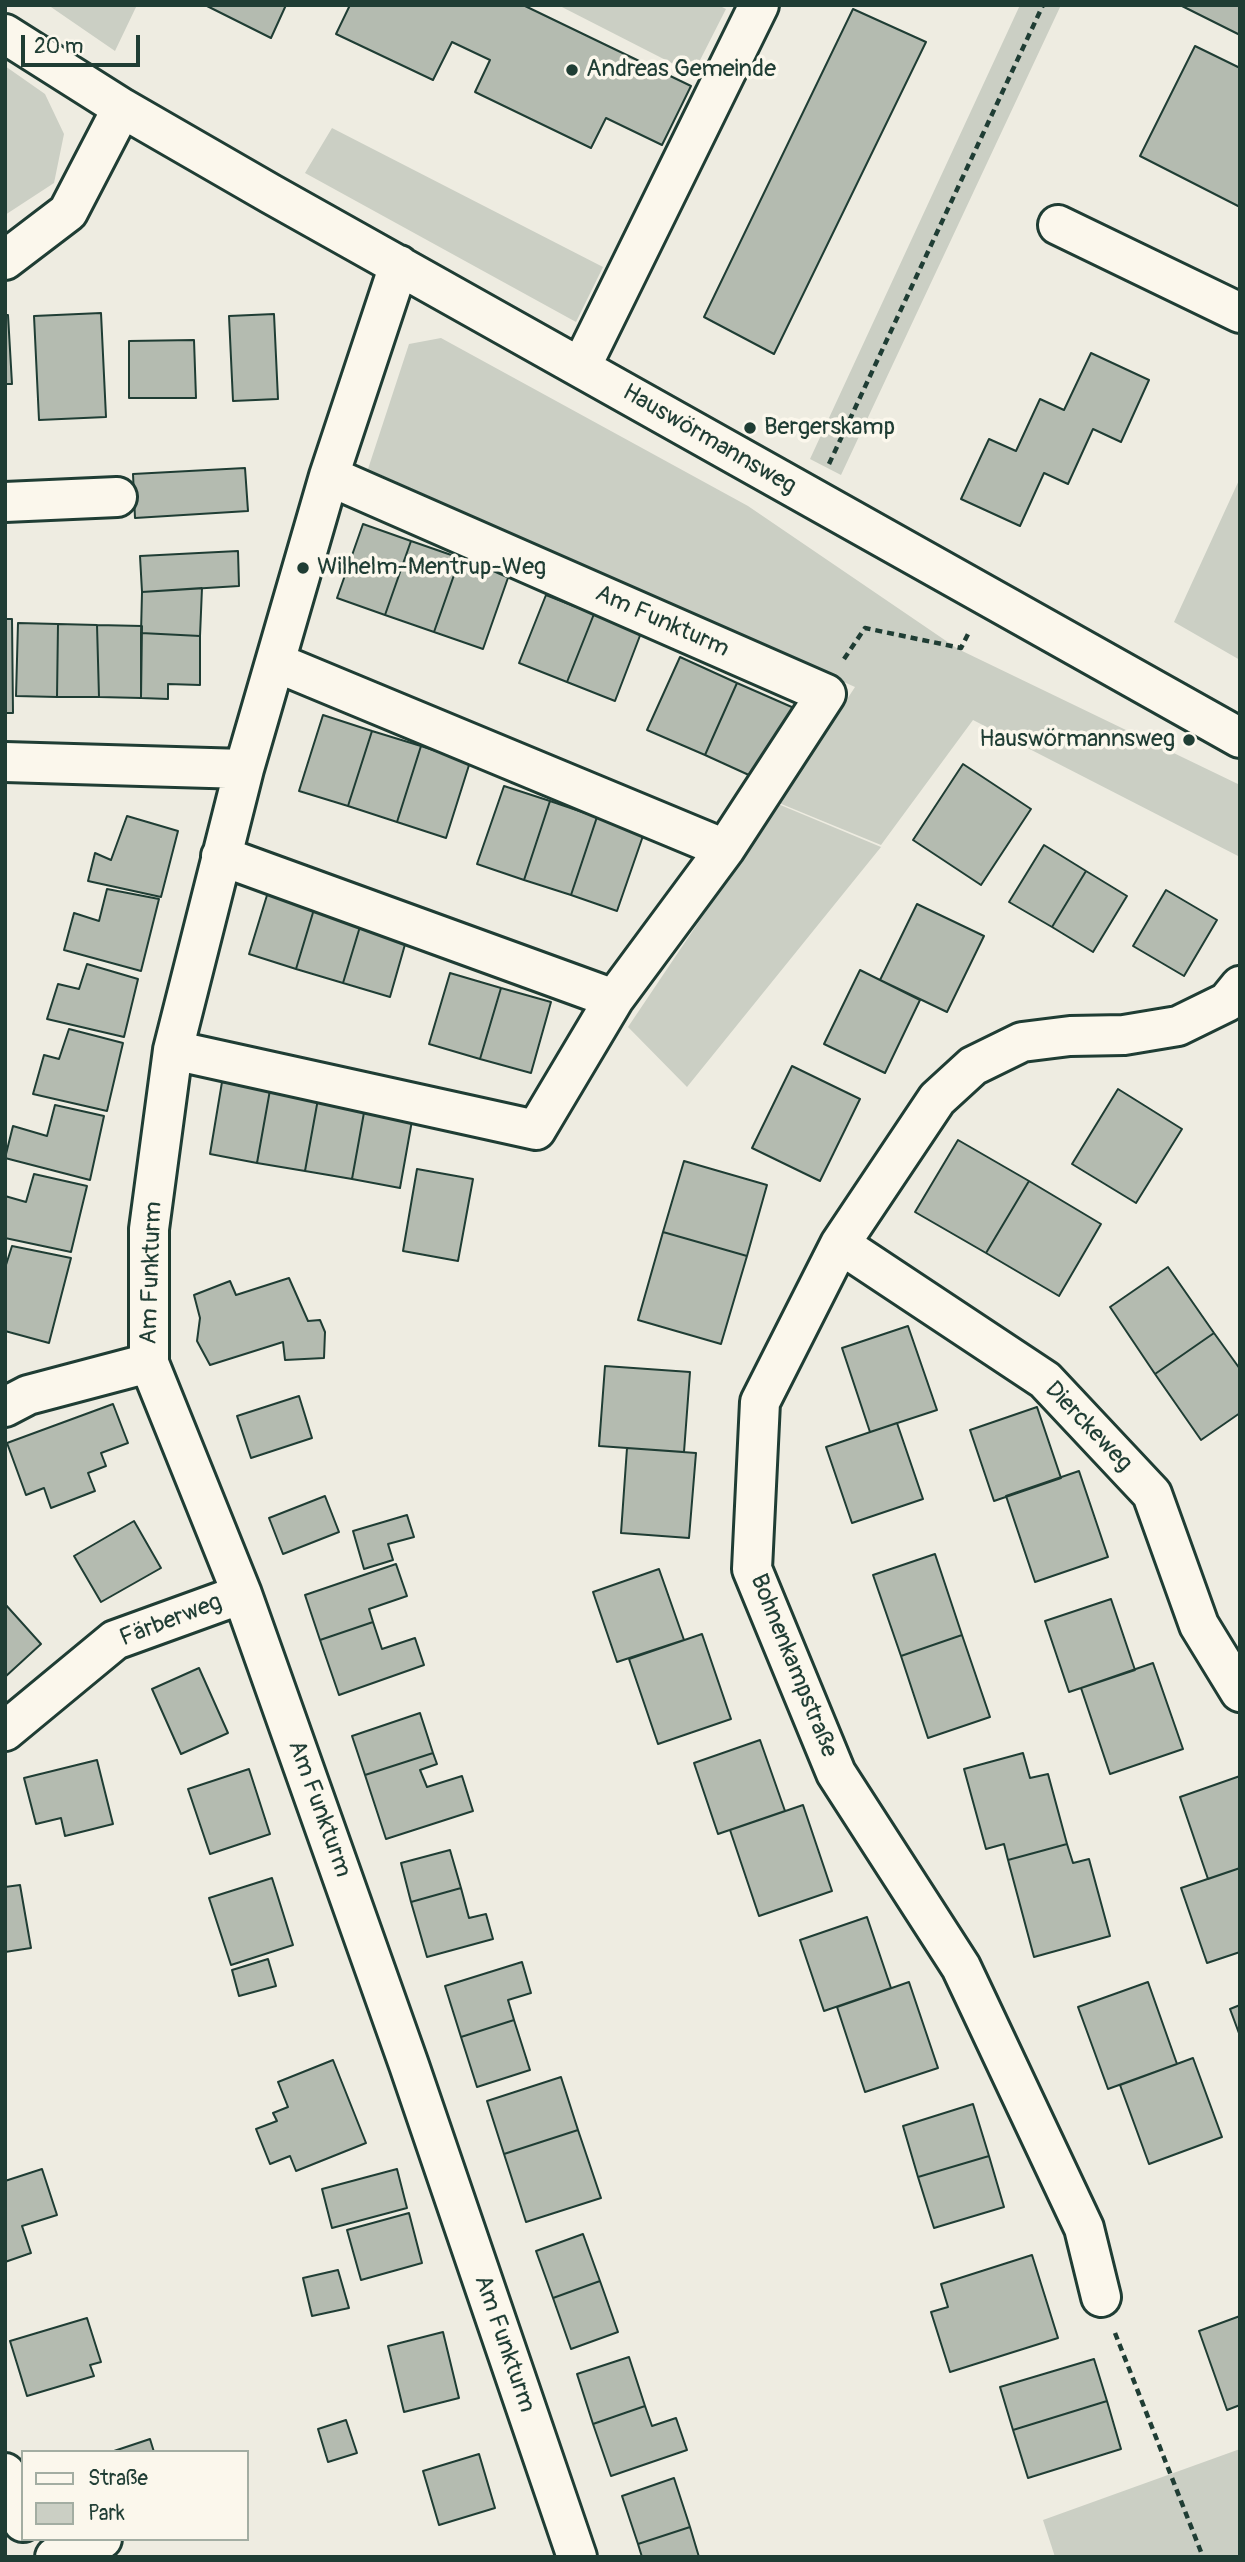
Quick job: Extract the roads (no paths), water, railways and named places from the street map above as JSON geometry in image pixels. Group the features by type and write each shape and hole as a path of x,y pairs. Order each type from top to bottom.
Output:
{"street":[{"path":"581,367 759,5"},
{"path":"5,34 121,108 68,212 5,260"},
{"name":"Hauswörmannsweg","path":"121,108 737,454 812,500 986,598 1240,738"},
{"path":"1058,225 1240,313"},
{"name":"Am Funkturm","path":"399,265 329,476 244,769 173,1050 149,1228 149,1363 242,1594 410,2065 577,2557"},
{"name":"Am Funkturm","path":"173,1050 536,1130 614,999 725,849 825,694 329,476"},
{"path":"5,502 117,498"},
{"path":"275,662 725,849"},
{"path":"5,762 244,769"},
{"path":"221,856 614,999"},
{"name":"Bohnenkampstraße","path":"1101,2297 1084,2228 961,1967 836,1773 752,1569 760,1402 841,1244 937,1099 973,1066 1022,1042 1070,1036 1124,1035 1178,1026 1235,1006"},
{"name":"Dierckeweg","path":"841,1244 1045,1380 1152,1494 1199,1625 1240,1692"},
{"path":"5,1407 28,1395 149,1363"},
{"name":"Färberweg","path":"5,1731 115,1640 242,1594"},
{"path":"5,2473 21,2517"},
{"path":"55,2557 97,2541"}],"place":[{"name":"Andreas Gemeinde","path":"572,70"},
{"name":"Bergerskamp","path":"750,428"},
{"name":"Wilhelm-Mentrup-Weg","path":"303,568"},
{"name":"Hauswörmannsweg","path":"1189,740"}]}
